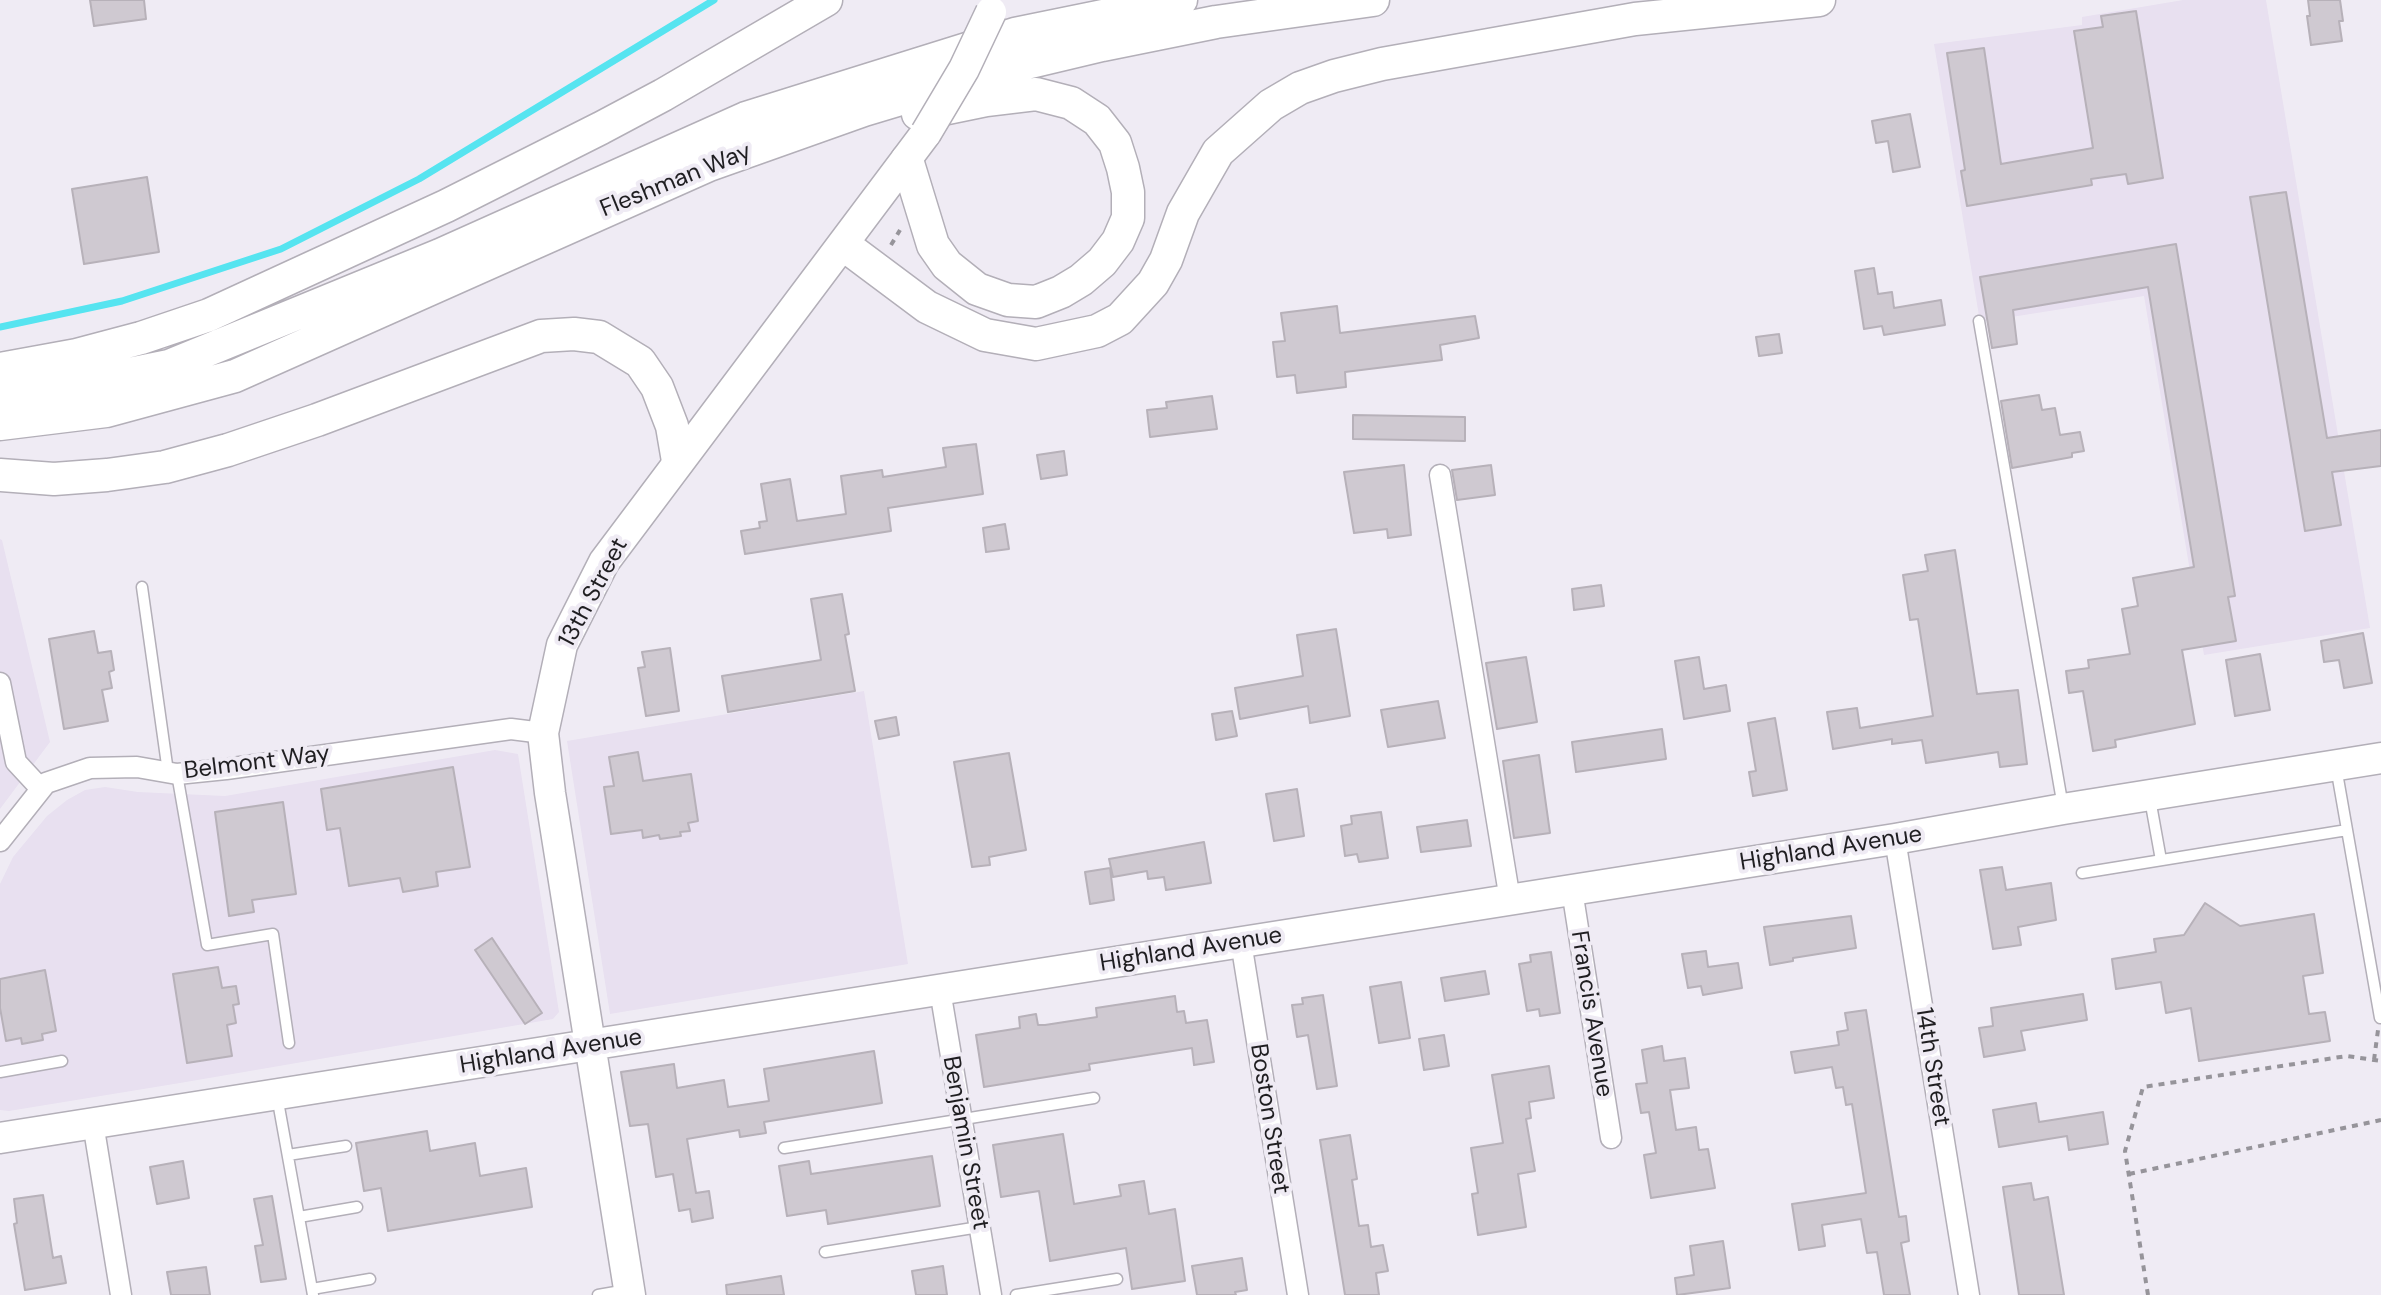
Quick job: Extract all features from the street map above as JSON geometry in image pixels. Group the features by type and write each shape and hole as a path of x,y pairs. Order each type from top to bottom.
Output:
{"main road":[{"path":"0,369 77,355 209,315 446,206 601,128 826,0"},
{"name":"Fleshman Way","path":"0,394 71,386 169,366 440,255 746,118 1015,34 1181,0"},
{"name":"Fleshman Way","path":"0,424 106,411 235,376 709,165 864,110 997,70 1102,45 1216,22 1373,0"},
{"path":"844,245 927,307 985,335 1036,344 1097,331 1120,319 1153,283 1166,260 1183,213 1218,152 1271,105 1300,88 1382,64 1635,19 1819,0"},
{"name":"13th Street","path":"630,1292 543,733 562,645 604,562 926,133 964,69 989,4"},
{"path":"709,165 882,122 986,100 1036,94 1071,103 1097,120 1115,143 1128,192 1128,218 1118,241 1102,262 1081,280 1036,302 1008,300 977,289 947,265 933,245 907,160"},
{"path":"0,475 54,479 165,467 317,420 541,336 574,334 599,337 640,362 657,387 672,426 678,461"},
{"name":"Highland Avenue","path":"0,1138 1895,839 2381,758"}],"street":[{"path":"1440,475 1510,900"},
{"path":"0,683 6,742 16,762 41,789"},
{"name":"Belmont Way","path":"0,841 46,783 90,768 137,767 173,773 226,769 511,729 543,733"},
{"name":"14th Street","path":"1895,839 1969,1295"},
{"name":"Francis Avenue","path":"1572,890 1611,1138"},
{"name":"Boston Street","path":"1241,942 1298,1295"},
{"name":"Benjamin Street","path":"940,990 991,1295"},
{"path":"93,1123 121,1295"}],"lane":[{"path":"1979,321 2063,809"},
{"path":"142,587 173,773 207,945 273,934 289,1043"},
{"path":"2336,765 2380,1018"},
{"path":"2150,795 2161,860"},
{"path":"2082,873 2347,830"},
{"path":"0,1072 62,1061"},
{"path":"277,1094 312,1292 370,1279"},
{"path":"784,1148 1094,1098"},
{"path":"288,1155 346,1146"},
{"path":"299,1217 357,1207"},
{"path":"825,1252 979,1227"},
{"path":"1016,1295 1117,1279"},
{"path":"598,1295 630,1292"}],"path":[{"path":"2374,1060 2380,1018"},
{"path":"2148,1295 2125,1151 2143,1087 2347,1056 2381,1061"},
{"path":"2128,1174 2381,1120"}],"shaded area":[{"path":"2183,0 2266,0 2370,628 2204,655 2144,296 1980,322 1934,44 2082,25 2082,17"},
{"path":"0,539 50,742 0,809"},
{"path":"864,691 908,964 610,1014 567,741"},
{"path":"495,750 518,754 559,1012 553,1019 180,1083 0,1110 0,884 13,857 47,816 67,800 85,790 105,787 138,792 225,796"}],"building":[{"path":"90,0 144,0 146,19 94,26"},
{"path":"2308,0 2340,0 2342,41 2311,45"},
{"path":"2136,11 2163,178 2128,184 2126,174 2091,179 2092,185 1967,206 1961,171 1965,170 1947,53 1984,48 2001,164 2093,148 2074,31 2103,27 2101,16"},
{"path":"1910,114 1920,167 1893,172 1888,141 1876,143 1872,121"},
{"path":"147,177 159,252 84,264 72,189"},
{"path":"2286,192 2327,438 2381,430 2381,466 2332,472 2341,525 2305,531 2250,197"},
{"path":"2176,244 2235,596 2228,597 2236,641 2182,650 2195,724 2115,740 2116,747 2093,751 2083,691 2069,693 2066,671 2089,668 2088,660 2130,654 2122,609 2138,606 2133,578 2194,567 2148,287 2013,310 2017,344 1992,348 1980,277"},
{"path":"1874,268 1878,294 1892,292 1894,308 1941,300 1945,325 1884,335 1882,326 1864,329 1855,271"},
{"path":"1337,306 1340,333 1475,316 1479,338 1440,345 1442,360 1345,372 1346,387 1297,393 1295,375 1277,377 1273,342 1285,341 1281,313"},
{"path":"1779,334 1782,353 1759,356 1756,337"},
{"path":"2039,395 2042,410 2055,408 2060,435 2080,432 2084,451 2072,453 2072,457 2012,468 2001,401"},
{"path":"1212,396 1217,429 1150,437 1147,410 1167,408 1166,402"},
{"path":"1353,415 1465,417 1465,441 1353,439"},
{"path":"976,444 983,494 888,508 891,531 745,554 741,531 760,528 759,522 767,521 761,484 790,479 797,521 846,514 841,476 882,470 883,477 946,467 943,448"},
{"path":"1064,451 1067,475 1041,479 1037,455"},
{"path":"1404,465 1411,535 1388,538 1387,529 1354,533 1344,472"},
{"path":"1491,465 1495,495 1457,500 1452,470"},
{"path":"1005,524 1009,549 986,552 983,528"},
{"path":"1955,550 1977,694 2018,690 2027,764 2000,767 1998,752 1926,763 1922,740 1892,744 1892,739 1833,749 1827,712 1857,708 1860,728 1933,716 1918,619 1910,620 1903,575 1928,571 1925,555"},
{"path":"1601,585 1604,606 1574,610 1572,589"},
{"path":"842,594 849,634 845,635 855,691 728,712 722,676 821,660 811,599"},
{"path":"1336,629 1350,716 1310,723 1308,706 1240,719 1235,688 1303,676 1297,635"},
{"path":"94,631 98,653 111,651 114,670 109,672 112,688 102,690 108,721 64,729 49,639"},
{"path":"2363,633 2372,683 2344,688 2339,660 2324,662 2321,641"},
{"path":"670,648 679,711 646,716 638,668 645,667 642,652"},
{"path":"2260,654 2270,710 2235,716 2226,660"},
{"path":"1526,657 1537,722 1497,729 1486,663"},
{"path":"1699,657 1704,689 1726,685 1730,711 1684,719 1675,661"},
{"path":"1438,701 1445,738 1388,747 1381,710"},
{"path":"1232,711 1237,736 1216,740 1212,714"},
{"path":"896,717 899,735 879,739 875,721"},
{"path":"1775,718 1787,790 1753,796 1749,772 1756,771 1748,723"},
{"path":"1662,729 1666,759 1576,772 1572,742"},
{"path":"638,752 643,781 691,774 698,821 688,823 690,831 680,832 681,836 660,839 659,835 643,838 642,830 611,834 604,787 614,786 609,757"},
{"path":"1009,753 1026,850 989,857 990,865 972,867 954,762"},
{"path":"1539,755 1550,833 1514,838 1503,761"},
{"path":"453,767 470,867 436,872 438,886 403,892 400,878 349,886 340,828 327,830 321,789"},
{"path":"1297,789 1304,836 1274,841 1266,794"},
{"path":"283,802 296,894 252,900 254,912 229,916 215,812"},
{"path":"1381,812 1388,858 1359,862 1357,854 1345,856 1341,826 1352,824 1351,816"},
{"path":"1467,820 1471,846 1421,852 1417,827"},
{"path":"1204,842 1211,883 1166,890 1164,877 1148,879 1147,871 1113,877 1109,859"},
{"path":"2002,867 2006,890 2051,883 2056,920 2018,927 2021,945 1993,949 1980,870"},
{"path":"1110,868 1114,900 1090,904 1085,872"},
{"path":"2205,903 2240,926 2314,914 2323,973 2303,976 2309,1014 2325,1012 2330,1041 2199,1061 2191,1008 2166,1013 2161,982 2116,989 2112,959 2156,952 2154,939 2184,935"},
{"path":"1851,916 1856,948 1793,958 1793,961 1770,965 1764,927"},
{"path":"492,938 542,1013 525,1024 475,950"},
{"path":"1706,951 1708,967 1738,963 1742,988 1703,995 1701,986 1688,988 1682,954"},
{"path":"1551,952 1560,1013 1540,1016 1539,1009 1527,1011 1519,964 1531,962 1530,955"},
{"path":"218,967 222,988 236,986 239,1004 233,1005 236,1023 227,1025 232,1056 187,1063 173,974"},
{"path":"45,970 56,1031 42,1034 43,1040 22,1044 21,1038 6,1041 0,1008 0,979"},
{"path":"1485,971 1489,994 1445,1001 1441,978"},
{"path":"1401,982 1410,1038 1379,1043 1370,987"},
{"path":"2083,994 2087,1020 2021,1031 2025,1050 1984,1057 1979,1028 1993,1026 1991,1008"},
{"path":"1323,995 1337,1086 1317,1089 1308,1035 1297,1037 1292,1005 1303,1004 1302,998"},
{"path":"1175,996 1177,1012 1184,1011 1186,1023 1207,1020 1214,1062 1194,1065 1192,1048 1089,1064 1090,1070 984,1087 976,1035 1020,1028 1019,1017 1036,1014 1038,1025 1045,1025 1097,1017 1096,1008"},
{"path":"1866,1010 1899,1217 1906,1216 1909,1241 1901,1243 1910,1295 1884,1295 1877,1252 1867,1253 1861,1219 1822,1225 1825,1246 1799,1250 1792,1204 1866,1193 1852,1104 1846,1105 1843,1087 1836,1088 1832,1067 1795,1073 1791,1052 1839,1045 1837,1032 1848,1030 1845,1013"},
{"path":"1444,1035 1449,1066 1424,1070 1419,1039"},
{"path":"1662,1046 1664,1061 1685,1058 1689,1088 1670,1090 1676,1130 1696,1127 1699,1150 1708,1149 1715,1188 1651,1198 1644,1155 1656,1153 1649,1112 1641,1113 1636,1084 1647,1083 1642,1050"},
{"path":"874,1051 882,1103 764,1122 766,1133 740,1137 739,1130 687,1139 696,1193 709,1191 713,1218 692,1222 690,1209 679,1211 673,1174 656,1177 648,1124 630,1126 621,1072 674,1064 677,1088 724,1080 728,1107 769,1101 764,1069"},
{"path":"1549,1066 1554,1098 1529,1102 1531,1118 1526,1119 1535,1171 1518,1174 1526,1227 1478,1235 1472,1194 1478,1193 1471,1148 1503,1143 1492,1075"},
{"path":"2036,1103 2039,1122 2103,1112 2108,1144 2069,1150 2067,1136 1999,1147 1993,1110"},
{"path":"427,1131 430,1151 475,1143 480,1176 526,1168 532,1207 388,1231 381,1188 364,1191 356,1143"},
{"path":"1063,1134 1074,1204 1121,1196 1119,1185 1144,1181 1149,1214 1175,1209 1185,1281 1132,1289 1126,1248 1050,1261 1039,1191 1001,1197 993,1145"},
{"path":"1350,1135 1357,1179 1352,1180 1359,1226 1368,1225 1371,1247 1383,1245 1388,1271 1376,1273 1379,1295 1345,1295 1320,1140"},
{"path":"932,1156 940,1206 828,1224 826,1210 787,1216 779,1166 809,1161 811,1174"},
{"path":"183,1161 189,1198 157,1204 150,1167"},
{"path":"2031,1183 2034,1200 2048,1197 2064,1295 2019,1295 2003,1187"},
{"path":"43,1195 53,1258 61,1256 66,1283 25,1290 14,1224 17,1223 14,1199"},
{"path":"272,1196 286,1279 261,1282 255,1246 263,1245 254,1199"},
{"path":"1723,1241 1730,1288 1677,1295 1675,1278 1694,1275 1690,1246"},
{"path":"1242,1258 1247,1290 1235,1292 1236,1295 1197,1295 1192,1266"},
{"path":"943,1266 947,1295 916,1295 912,1271"},
{"path":"206,1267 210,1295 171,1295 167,1272"},
{"path":"781,1276 784,1295 727,1295 726,1285"}],"waterway":[{"path":"0,327 122,301 281,249 419,179 714,0"}]}
